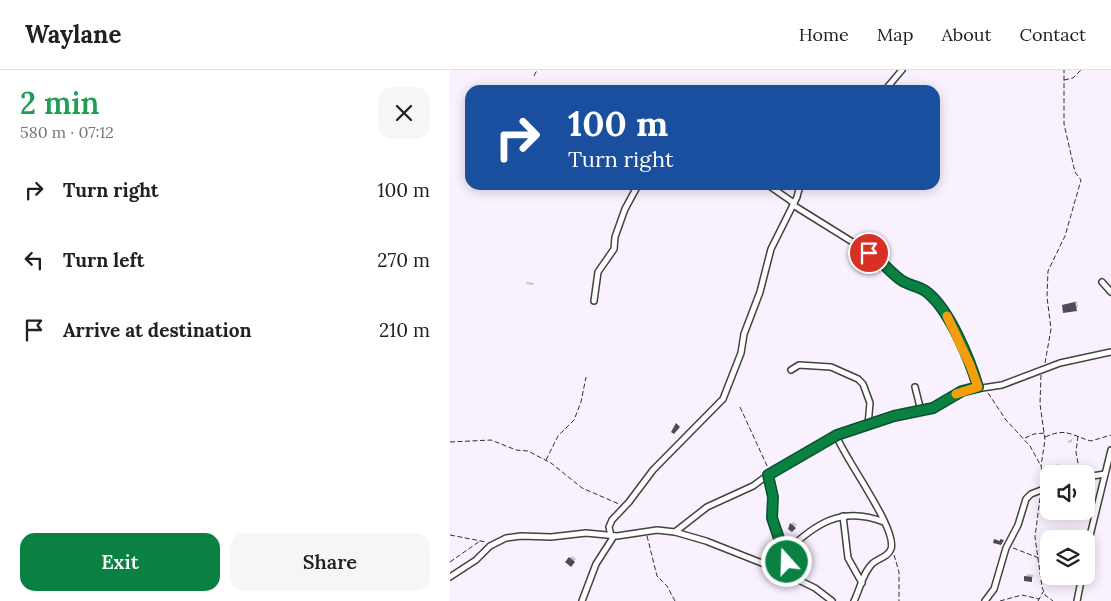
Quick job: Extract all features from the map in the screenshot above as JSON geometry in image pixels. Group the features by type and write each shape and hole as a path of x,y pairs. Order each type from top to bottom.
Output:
{"street":[{"path":"888,85 902,70"},
{"path":"594,301 598,272 614,249 615,237 625,209 635,190"},
{"path":"775,190 875,256 903,282 928,292 946,314 980,387"},
{"path":"582,601 596,564 613,536 610,524 653,470 724,399 740,359 744,334 762,284 771,249 794,204 798,190"},
{"path":"1102,282 1111,292"},
{"path":"674,532 707,507 740,494 769,474 836,435 937,407 962,391 1002,385 1060,363 1111,352"},
{"path":"791,370 798,365 831,367 858,379 863,384 871,406 868,425"},
{"path":"915,387 921,411"},
{"path":"836,435 842,450 885,522 892,548 884,558 869,568 854,601"},
{"path":"1091,530 1111,450"},
{"path":"769,474 773,497 772,518 789,576"},
{"path":"1095,476 1105,474"},
{"path":"984,601 994,588 1007,545 1018,525 1026,499 1038,491"},
{"path":"784,554 810,531 842,516 865,515 885,522"},
{"path":"842,516 848,558 862,583"},
{"path":"450,577 494,544 506,538 521,536 551,538 586,533 613,536 648,531 674,532 706,541 772,567 815,588 832,601"},
{"path":"1077,601 1080,585"}],"path":[{"path":"534,76 536,70"},
{"path":"1041,465 1045,437 1040,404 1042,369 1051,329 1047,296 1048,271 1065,236 1081,180 1075,172 1065,131 1064,70"},
{"path":"1064,80 1073,78 1081,70"},
{"path":"546,461 558,436 574,420 586,377"},
{"path":"980,387 1006,420 1025,439 1040,465"},
{"path":"740,406 764,456 769,474"},
{"path":"1045,437 1066,432 1091,441 1111,436"},
{"path":"1025,439 1034,434 1044,433"},
{"path":"1078,435 1076,452 1078,465"},
{"path":"450,442 491,440 516,450 533,453 582,488 626,506"},
{"path":"1038,491 1040,504 1035,532 1040,564"},
{"path":"648,531 647,541 656,572 675,601"},
{"path":"450,535 494,544"},
{"path":"450,562 480,541"},
{"path":"1007,545 1039,558"},
{"path":"892,548 899,572 899,601"},
{"path":"1000,601 1022,595 1038,600 1043,592 1042,585"},
{"path":"1043,592 1053,601"}],"building":[{"path":"1075,302 1077,311 1063,313 1062,305"},
{"path":"676,423 680,427 674,434 671,432"},
{"path":"790,523 796,528 792,532 788,529"},
{"path":"994,539 1004,540 1001,545 993,543"},
{"path":"569,557 575,562 571,567 565,562"},
{"path":"1024,576 1032,577 1032,582 1024,581"}],"slow traffic":[{"path":"947,316 978,387 956,394"}],"route":[{"path":"787,562 772,518 773,497 768,475 829,438 894,416 937,407 962,391 978,387 950,322 940,306 928,292 903,282 884,263 869,253"}]}
